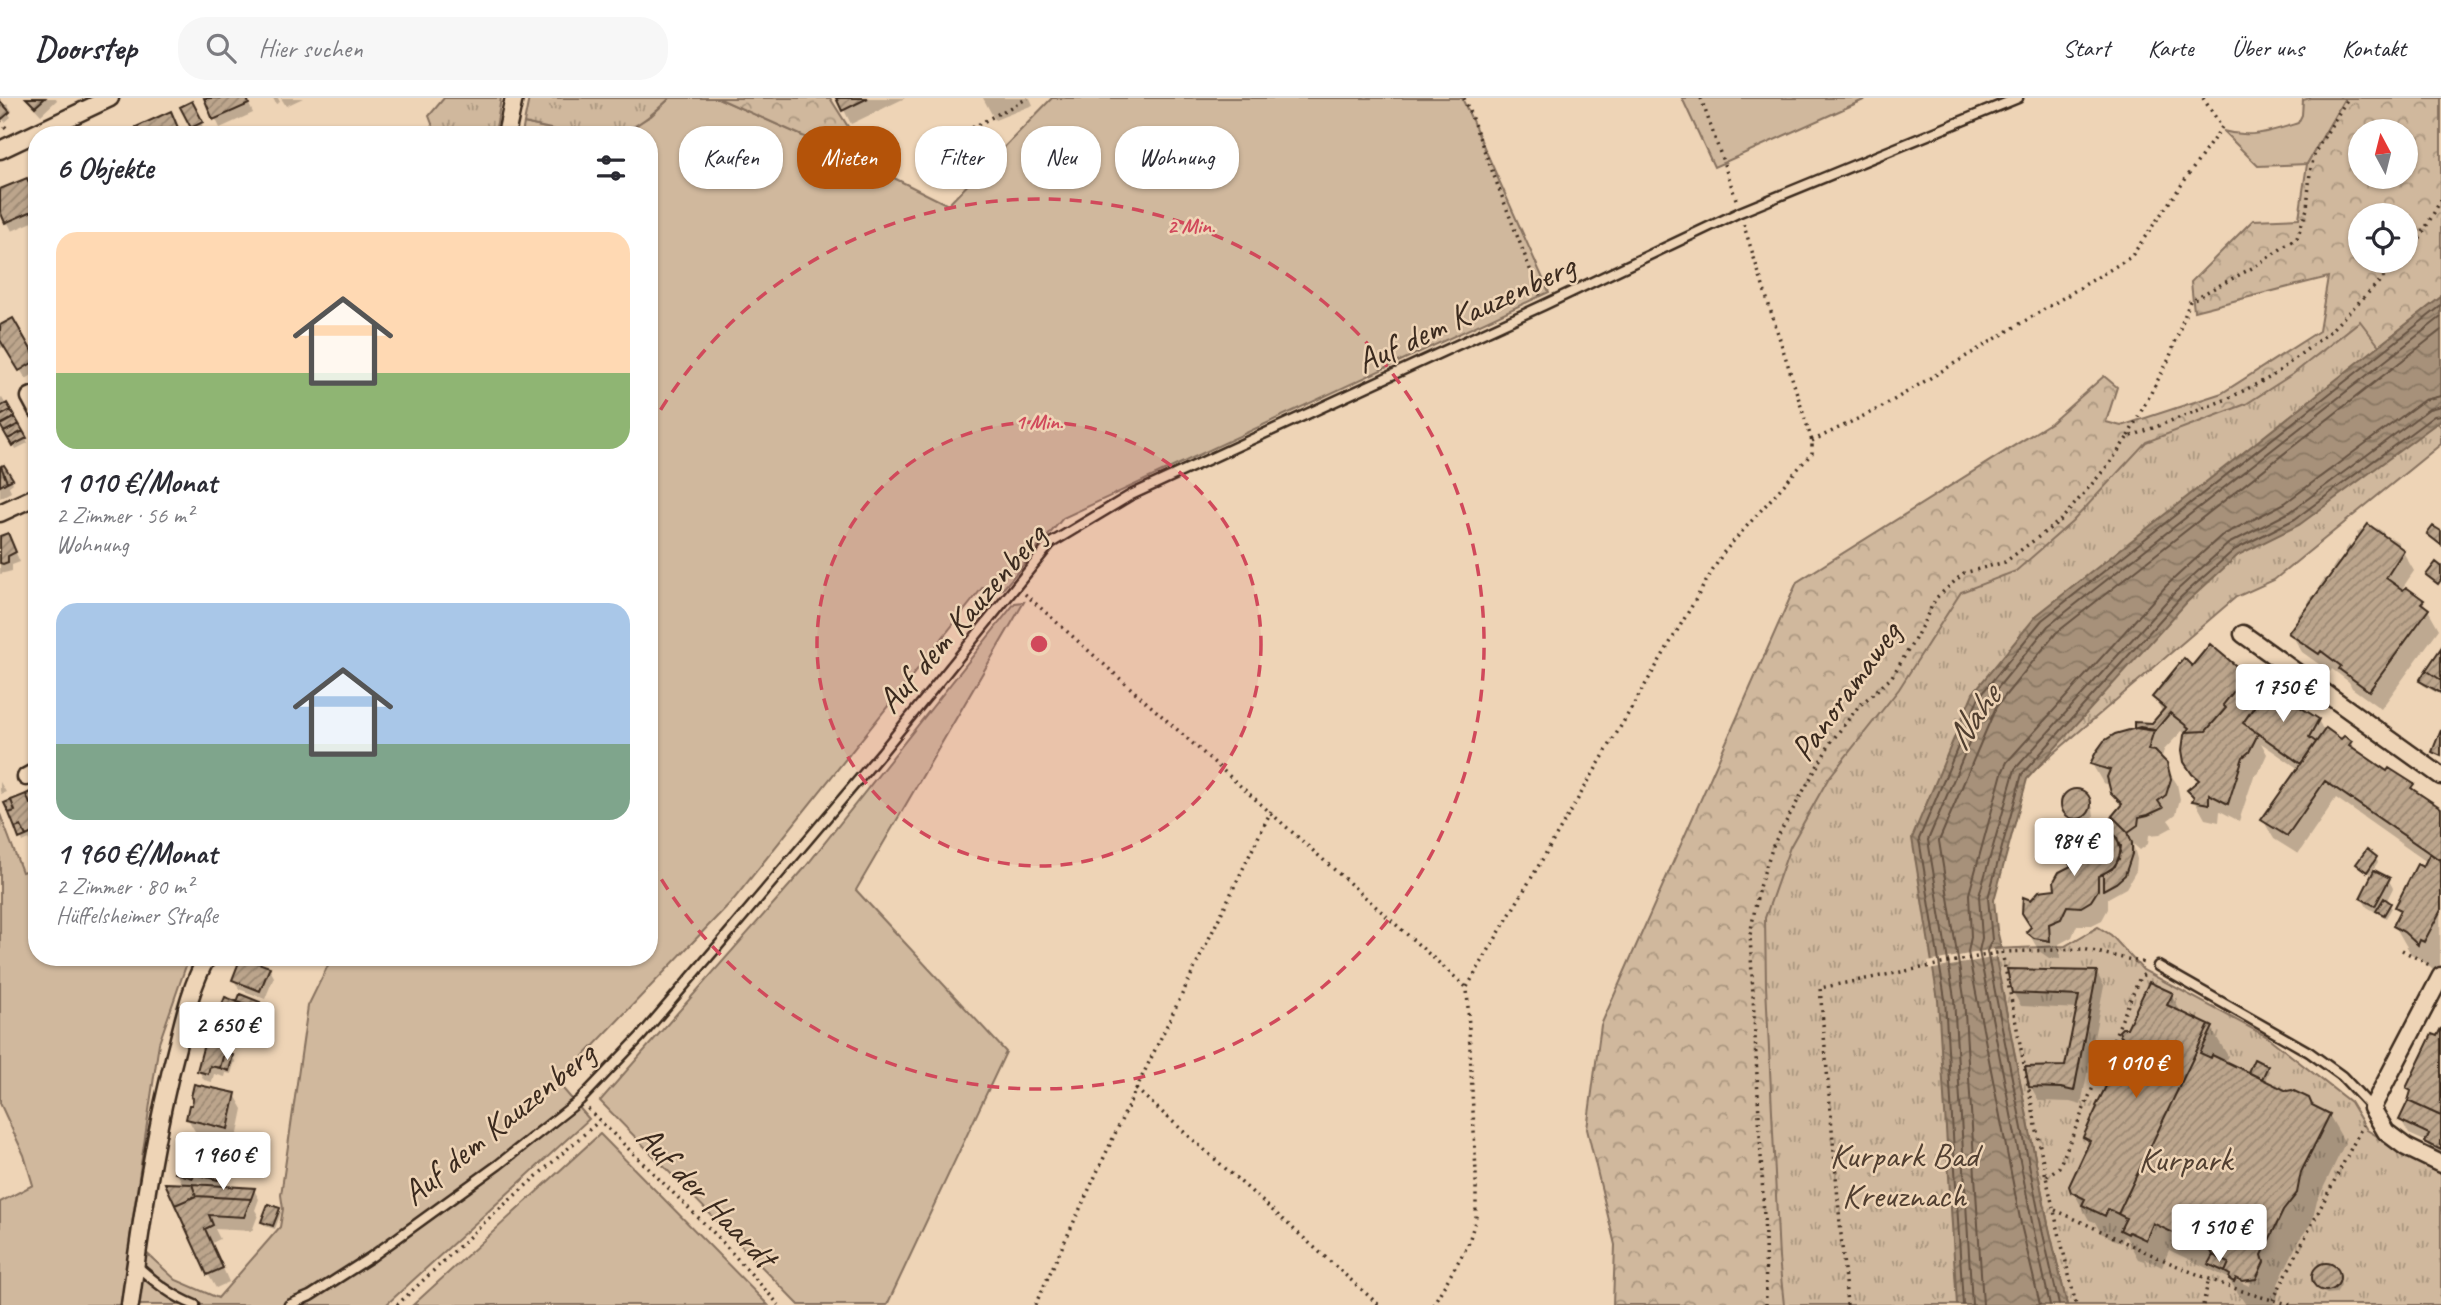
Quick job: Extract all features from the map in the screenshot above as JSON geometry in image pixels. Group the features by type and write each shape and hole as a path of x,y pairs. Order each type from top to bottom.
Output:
{"street":[{"path":"51,126 110,98"},
{"path":"508,126 514,98"},
{"path":"0,150 28,137"},
{"path":"0,513 28,500"},
{"path":"2243,634 2441,776"},
{"path":"130,1305 154,1148 169,1074 202,966"},
{"path":"2441,974 2372,1108 2386,1132 2406,1147 2441,1164"}],"lane":[{"name":"Auf dem Kauzenberg","path":"289,1305 310,1296 371,1256 498,1165 580,1100 641,1036 882,752 1051,543 1131,495 1740,212 2018,98"},
{"path":"2158,966 2309,1052 2342,1076 2372,1108"},
{"path":"135,1265 157,1284 195,1305"}],"path":[{"path":"975,126 1028,98"},
{"path":"1464,98 1544,305"},
{"path":"1433,1305 1468,1245 1476,1218 1467,988 1723,553 1812,453 1812,441 1701,98"},
{"path":"1812,441 1882,407 2131,257 2222,127 2203,98"},
{"name":"Panoramaweg","path":"1766,1305 1750,935 1759,887 1774,843 1831,742 1858,707 1891,678 1937,598 1964,573 2005,562 2062,520 2110,463 2127,438 2169,359 2190,302 2254,267 2297,238 2307,209 2310,172 2315,152 2348,98"},
{"path":"2418,241 2441,200"},
{"path":"2127,438 2227,399 2271,377 2327,334 2388,273"},
{"path":"1015,586 1467,988"},
{"path":"1035,1305 1271,811"},
{"path":"1847,1305 1820,988 2002,952 2083,949 2158,966"},
{"path":"2402,950 2441,974"},
{"path":"2002,952 2046,1177 2076,1305"},
{"path":"2046,1177 2059,1167 2140,977 2158,966"},
{"path":"1136,1089 1379,1305"},
{"path":"2273,1300 2372,1108"},
{"name":"Auf der Haardt","path":"397,1305 486,1221 599,1121 716,1235 779,1305"},
{"path":"2054,1210 2209,1278 2293,1305"},
{"path":"2203,1305 2209,1278"}],"green space":[{"path":"444,98 501,98 496,126 433,126 429,116"},
{"path":"529,98 670,98 634,126 538,126 524,123"},
{"path":"670,98 718,98 780,126 679,126 679,189 783,189 783,127 797,133 797,189 901,189 901,182 948,205 964,189 1007,189 1007,144 1021,130 1021,189 1101,189 1101,126 1025,126 1052,98 1462,98 1549,292 1063,518 1003,589 983,587 734,899 558,1083 589,1119 386,1305 0,1305 0,1202 33,1185 24,1155 0,1103 0,814 22,872 28,870 28,966 186,966 159,1043 130,1238 176,1280 218,1298 280,1227 283,1209 281,1195 308,1006 328,966 658,966 658,126 632,126 651,116"},
{"path":"718,98 830,98 848,126 797,126 797,133"},
{"path":"1682,98 1868,98 1714,167"},
{"path":"2345,98 2307,164 2258,166 2223,131 2252,134 2298,123 2302,115 2303,100"},
{"path":"2345,98 2441,98 2441,297 2037,615 1829,1305 1613,1305 1615,1245 1587,1129 1601,1025 1797,582 2052,422 2104,376 2117,387 2106,422 2121,426 2222,393 2319,331 2328,277 2194,311 2191,282 2253,220 2299,218 2307,164"},
{"name":"Kurpark Bad Kreuznach","path":"2360,321 2441,427 2441,444 2274,580 2236,597 2025,778 1990,887 1994,949 2065,946 2098,927 2111,935 2143,970 2266,1036 2350,1102 2367,1130 2441,1175 2441,1305 2067,1305 2048,1224 2001,984 2037,1185 2065,1305 1784,1305 1779,1258 1765,918 1790,847 1828,779 1899,689 1961,592 2016,571 2072,522 2146,442 2246,404 2293,374"},
{"path":"1024,602 856,890 1006,1052 887,1305 799,1305 600,1101 803,870 1015,603"},
{"path":"600,1134 768,1305 413,1305"}],"water":[{"name":"Nahe","path":"2441,297 2441,420 2299,525 2238,555 2187,602 2027,779 1994,900 2001,947 1994,949 2048,1224 2067,1305 1957,1305 1938,1000 1912,838 1973,693 2037,615"}],"pier":[{"path":"1994,949 1996,957 1929,970 1928,962"}],"building":[{"path":"26,98 45,98 35,107"},
{"path":"204,98 247,98 249,104 213,120"},
{"path":"836,98 868,98 842,111"},
{"path":"0,101 10,112 2,119 0,117"},
{"path":"192,101 203,122 190,126 180,107"},
{"path":"171,111 177,126 138,126"},
{"path":"27,178 28,213 5,223 0,211 0,189"},
{"path":"13,318 28,344 28,366 19,371 0,340 0,325"},
{"path":"7,403 11,410 0,416 0,407"},
{"path":"11,410 15,417 0,425 0,416"},
{"path":"15,417 19,424 4,432 0,425"},
{"path":"19,424 23,431 8,439 4,432"},
{"path":"23,431 27,438 12,446 8,439"},
{"path":"4,465 13,479 7,482 1,466"},
{"path":"0,467 7,482 0,486"},
{"path":"2368,524 2404,550 2386,578 2403,590 2406,587 2424,600 2421,603 2429,609 2369,691 2339,669 2341,666 2321,651 2319,654 2288,633"},
{"path":"2433,526 2441,531 2441,545 2427,534"},
{"path":"8,533 16,552 8,556 8,562 3,564 0,563 0,536"},
{"path":"2436,562 2441,566 2441,580 2438,584 2426,575"},
{"path":"2210,644 2247,675 2223,705 2226,708 2206,731 2186,732 2189,728 2170,713 2155,731 2134,728 2134,722 2152,723 2165,708 2152,697 2184,658 2192,666"},
{"path":"2441,648 2441,680 2426,670"},
{"path":"2426,670 2441,680 2441,693 2419,681"},
{"path":"2249,672 2268,686 2243,723 2258,734 2249,752 2243,757 2228,804 2209,794 2209,804 2192,801 2194,797 2187,790 2199,780 2184,762 2184,735 2186,732 2206,731 2226,708 2223,705"},
{"path":"2270,684 2285,695 2284,697 2319,719 2309,737 2316,742 2301,764 2243,723"},
{"path":"2140,727 2154,730 2148,750 2155,751 2167,763 2171,779 2166,795 2158,801 2163,808 2139,817 2138,825 2128,832 2112,816 2122,804 2111,793 2107,777 2110,770 2090,764 2104,741 2115,734"},
{"path":"2326,728 2341,739 2344,736 2352,741 2349,745 2387,771 2389,768 2414,784 2411,788 2441,808 2441,861 2325,781 2287,836 2261,820"},
{"path":"2441,729 2441,756 2432,752"},
{"path":"2076,789 2086,794 2091,804 2086,814 2076,819 2066,814 2061,804 2066,794"},
{"path":"26,794 26,836 21,826 15,828 9,813 15,811 11,800"},
{"path":"11,800 15,811 9,813 4,803"},
{"path":"2112,816 2128,832 2132,854 2125,875 2103,890 2103,874 2115,866 2121,852 2117,837 2106,827"},
{"path":"2085,824 2097,824 2113,832 2121,846 2119,859 2112,869 2098,876 2098,890 2091,901 2081,907 2067,906 2061,919 2049,924 2050,941 2034,938 2026,932 2031,927 2022,913 2023,897 2031,900 2039,891 2055,889 2054,881 2059,872 2071,866 2066,855 2067,840 2073,831"},
{"path":"21,826 26,836 19,839 15,828"},
{"path":"2367,849 2377,857 2367,872 2356,864"},
{"path":"2430,853 2441,861 2441,910 2424,942 2420,940 2418,945 2393,926 2401,910 2395,907 2417,864 2423,867"},
{"path":"2374,870 2390,878 2375,906 2360,898"},
{"path":"2384,898 2391,903 2384,915 2376,911"},
{"path":"237,966 270,967 260,991 232,980"},
{"path":"2007,969 2097,971 2074,1091 2029,1087 2025,1067 2065,1066 2079,996 2012,993"},
{"path":"2149,982 2173,993 2167,1005 2209,1025 2118,1214 2108,1209 2105,1216 2082,1205 2085,1199 2071,1192 2069,1186 2090,1141 2083,1137 2130,1039 2121,1037 2119,1031 2127,1028"},
{"path":"240,994 260,1002 257,1010 237,1002"},
{"path":"225,997 254,1008 246,1029 217,1017"},
{"path":"2209,1025 2213,1027 2200,1053 2211,1058 2212,1055 2287,1091 2292,1090 2309,1098 2312,1105 2330,1114 2301,1172 2297,1193 2283,1211 2262,1255 2264,1262 2256,1279 2242,1281 2236,1278 2234,1282 2225,1272 2229,1263 2213,1255 2211,1251 2153,1223 2146,1240 2120,1230 2126,1218 2118,1214"},
{"path":"209,1026 230,1031 227,1042 206,1037"},
{"path":"2441,1028 2441,1116 2408,1101 2411,1091 2406,1088 2432,1034 2437,1036"},
{"path":"205,1040 226,1045 220,1068 210,1066 208,1074 197,1071"},
{"path":"224,1053 233,1055 229,1071 220,1068"},
{"path":"2254,1059 2268,1066 2262,1079 2248,1072"},
{"path":"194,1084 236,1093 228,1129 186,1119 189,1105 192,1105"},
{"path":"2408,1101 2441,1116 2441,1150 2425,1142 2429,1134 2399,1120"},
{"path":"184,1138 226,1148 218,1180 175,1173"},
{"path":"165,1183 192,1184 196,1196 175,1205"},
{"path":"192,1184 255,1188 251,1199 196,1196"},
{"path":"196,1196 251,1199 244,1217 209,1215 213,1225 205,1229 223,1268 207,1275 175,1205"},
{"path":"268,1204 280,1208 273,1226 261,1222"},
{"path":"2213,1255 2229,1263 2225,1272 2208,1264"},
{"path":"2326,1263 2336,1267 2340,1277 2336,1287 2326,1291 2316,1287 2312,1277 2316,1267"}],"park label":[{"name":"Kurpark","path":"2185,1159"}]}
